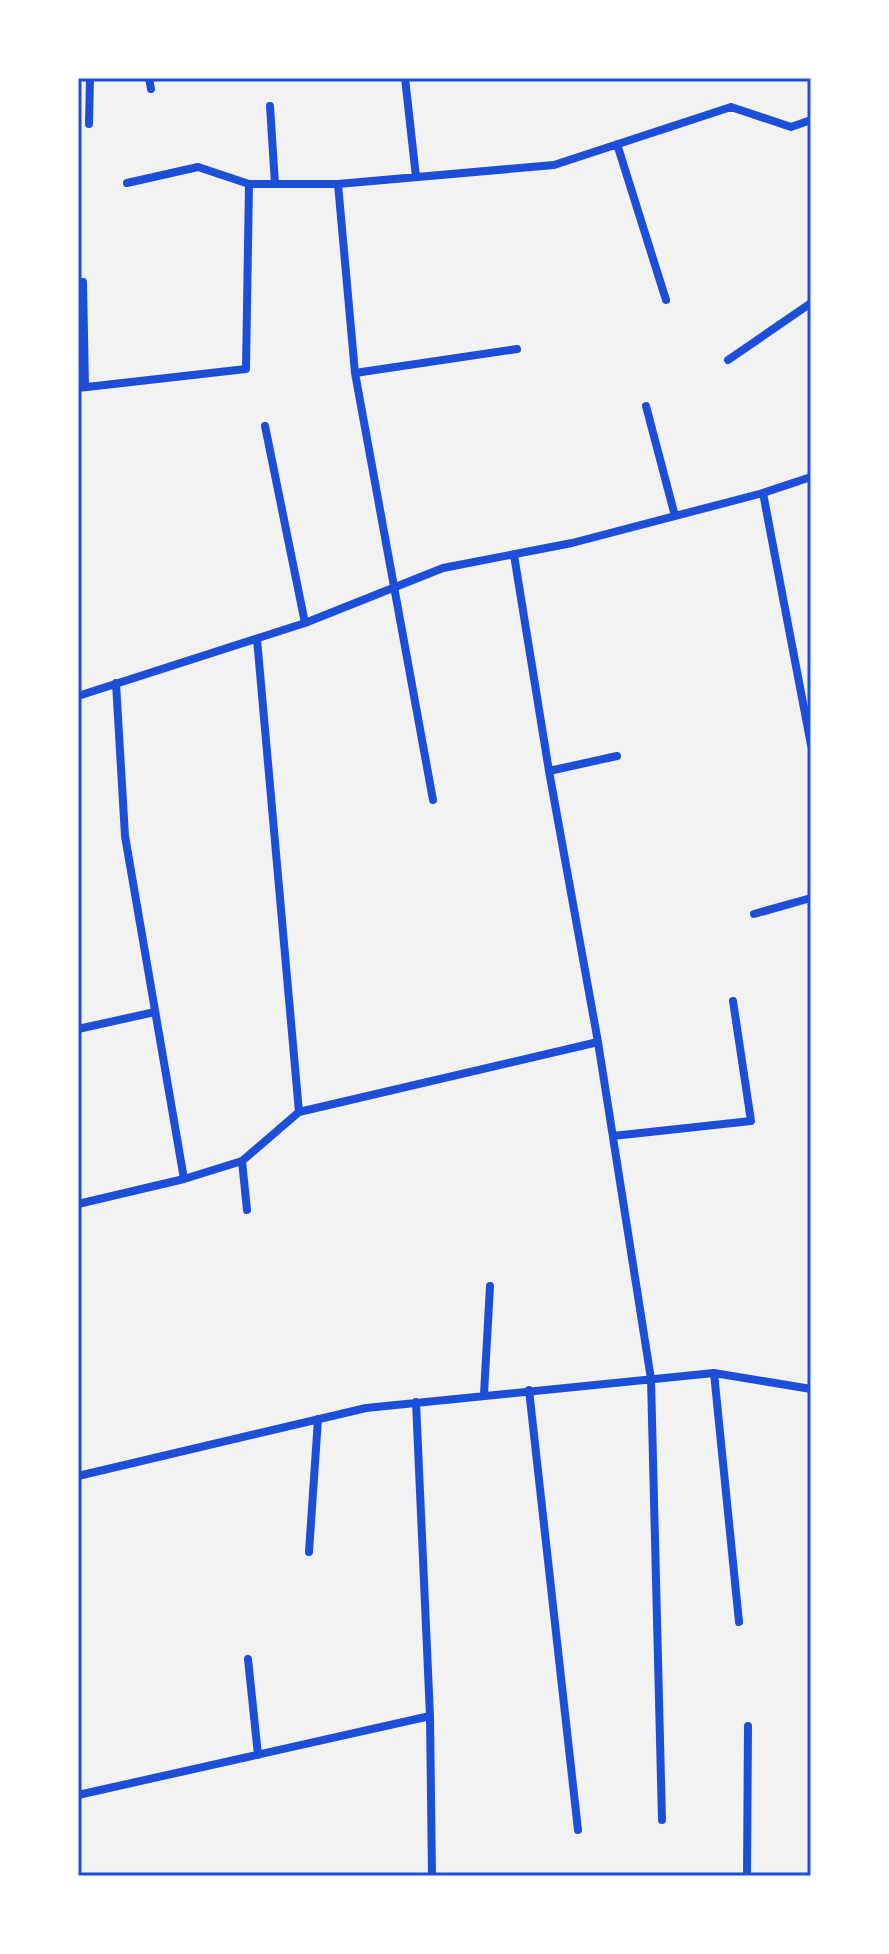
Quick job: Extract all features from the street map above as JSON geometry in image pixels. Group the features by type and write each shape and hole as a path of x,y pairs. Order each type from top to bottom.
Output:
{"street":[{"path":"89,124 90,78"},
{"path":"149,78 151,89"},
{"path":"405,78 416,177"},
{"path":"270,106 275,184"},
{"path":"127,183 198,167 249,184 338,184 554,165 731,107 791,127 811,120"},
{"path":"617,144 666,300"},
{"path":"83,282 81,387 246,369 249,184"},
{"path":"338,184 355,373 433,800"},
{"path":"728,360 811,303"},
{"path":"355,373 517,349"},
{"path":"646,406 675,516"},
{"path":"265,426 305,623"},
{"path":"78,696 305,623 443,568 572,543 763,493 811,477"},
{"path":"763,493 811,745"},
{"path":"514,555 598,1042 651,1379 662,1820"},
{"path":"257,639 299,1112"},
{"path":"799,683 811,680"},
{"path":"116,683 125,836 184,1179"},
{"path":"549,771 617,756"},
{"path":"754,914 811,898"},
{"path":"613,1136 751,1121 733,1001"},
{"path":"78,1029 155,1012"},
{"path":"78,1204 184,1179 242,1161 299,1112 598,1042"},
{"path":"242,1161 247,1210"},
{"path":"484,1394 490,1286"},
{"path":"714,1373 739,1622"},
{"path":"78,1476 366,1408 416,1402 714,1373 811,1389"},
{"path":"529,1390 578,1830"},
{"path":"416,1402 430,1716 432,1876"},
{"path":"309,1552 318,1419"},
{"path":"248,1659 258,1755"},
{"path":"78,1795 430,1716"},
{"path":"747,1876 748,1726"}]}
